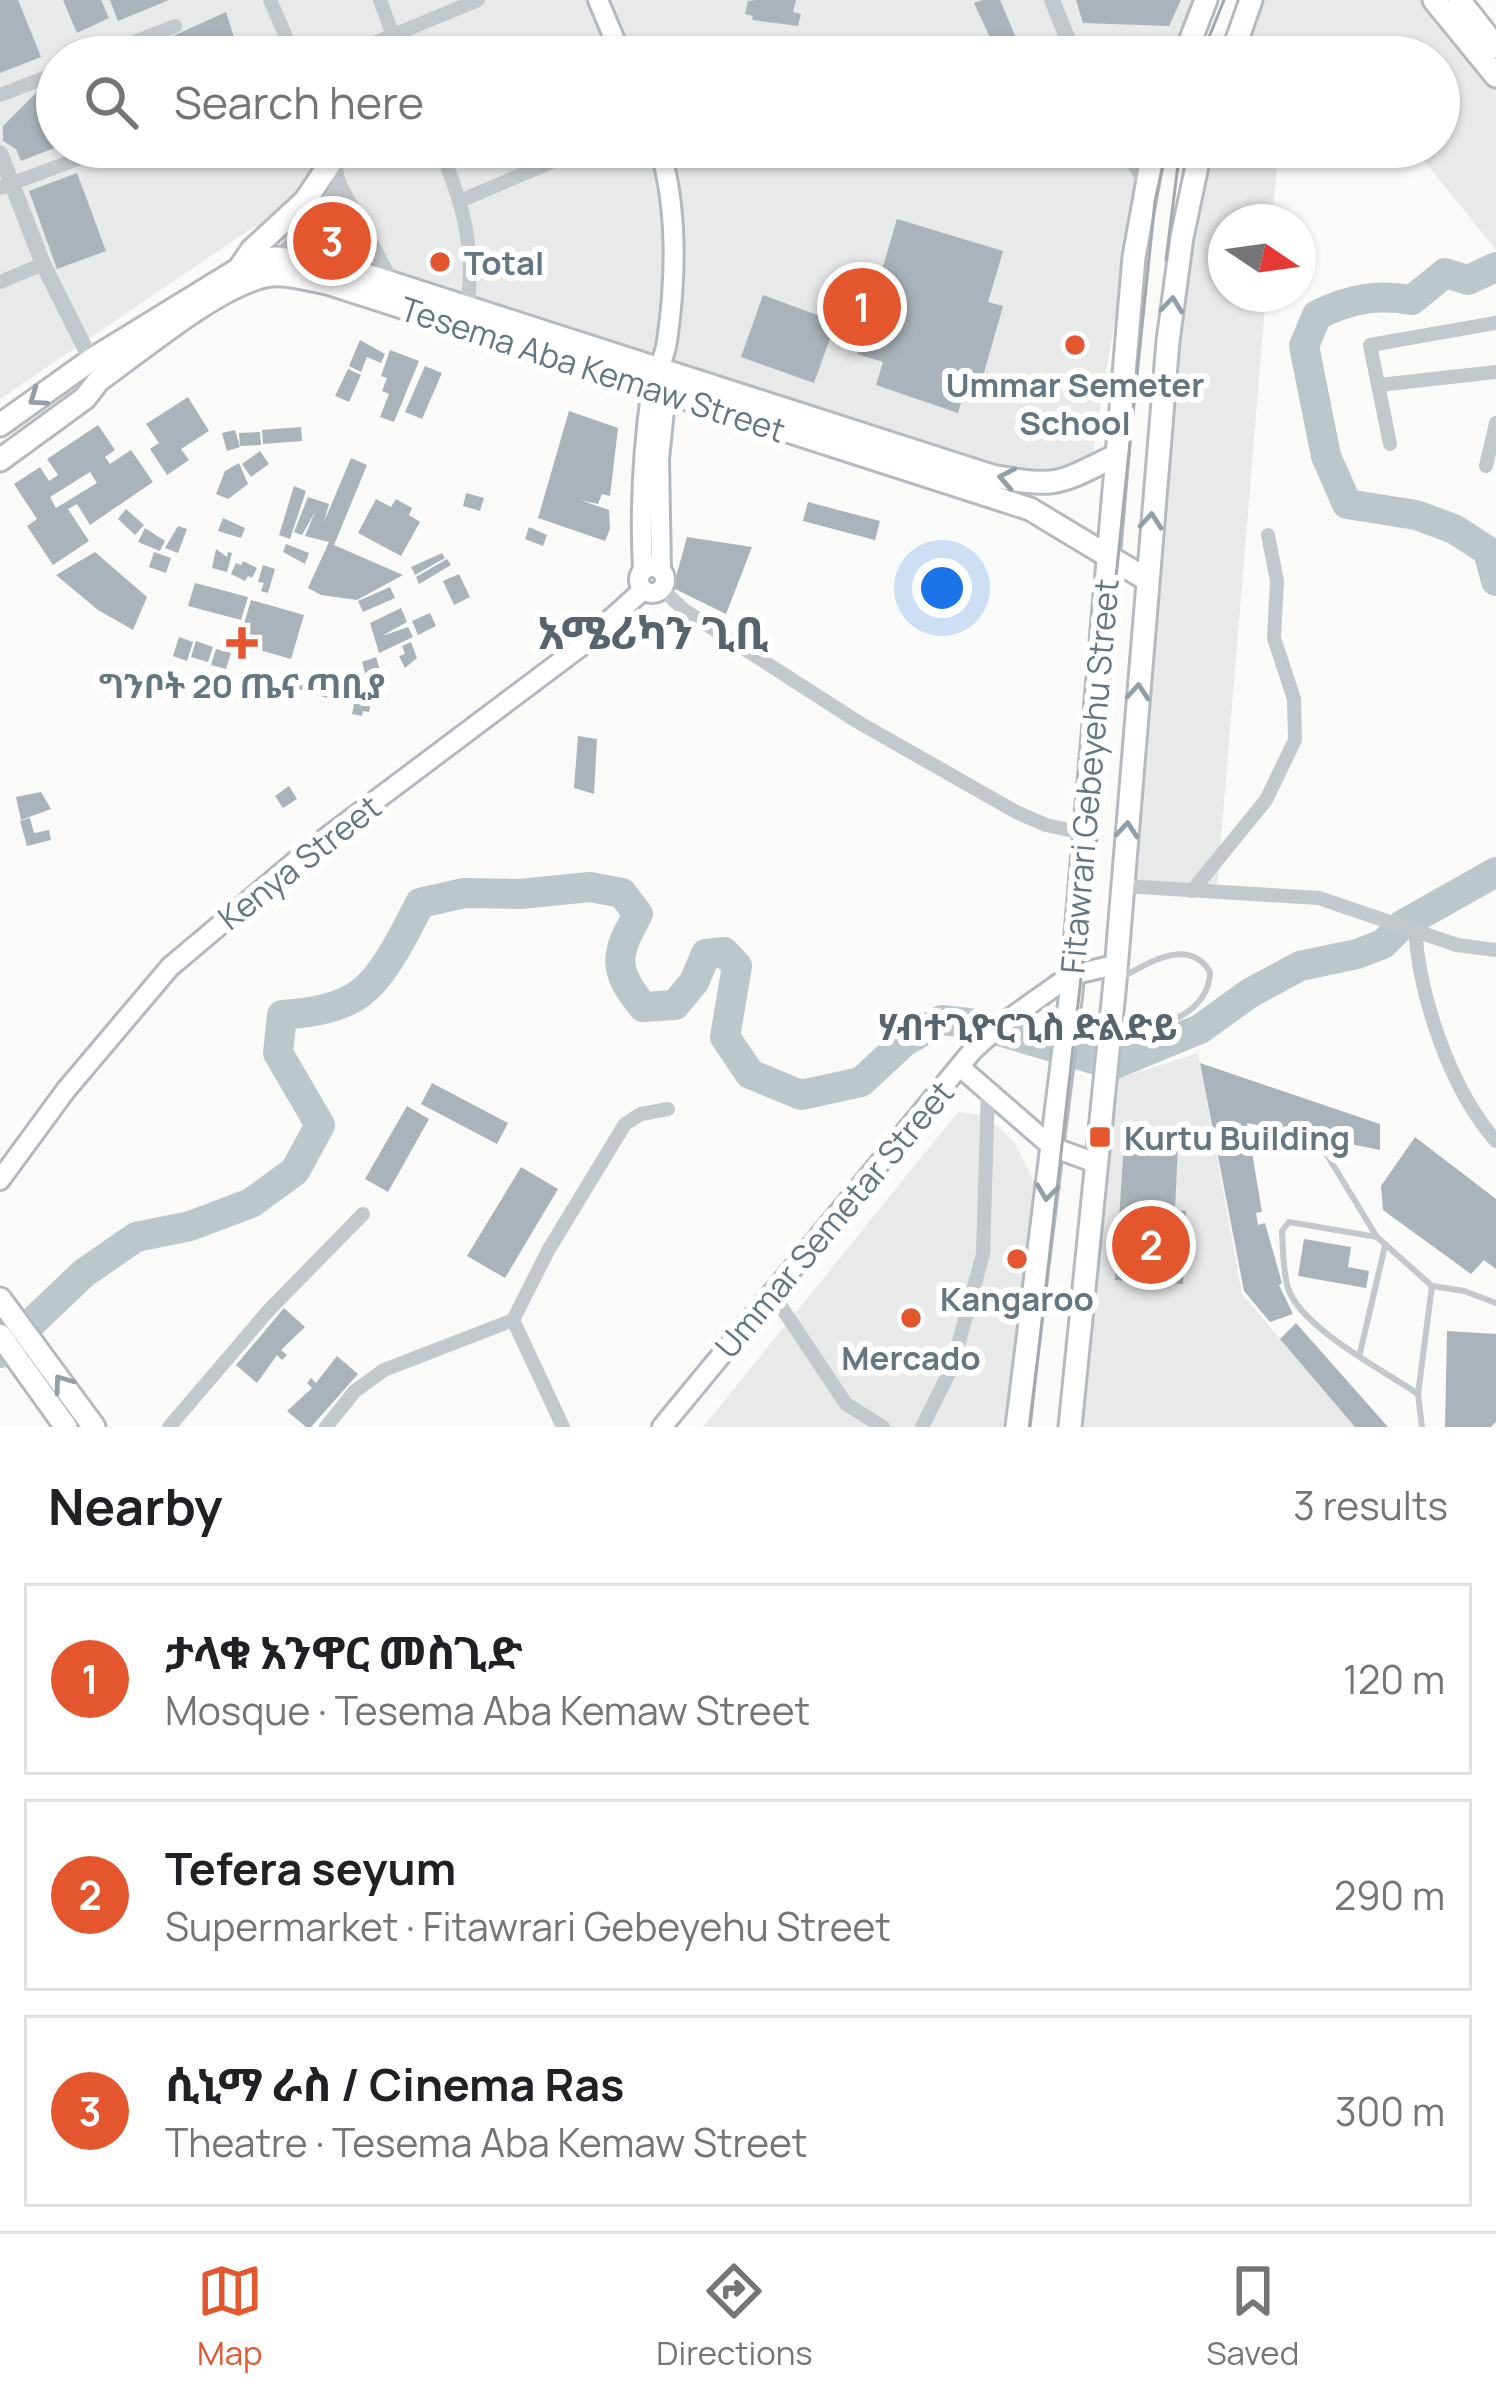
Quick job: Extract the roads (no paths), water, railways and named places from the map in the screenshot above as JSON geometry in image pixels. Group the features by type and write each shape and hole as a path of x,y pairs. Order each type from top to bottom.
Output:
{"main road":[{"path":"598,0 613,36"},
{"path":"1192,36 1206,0"},
{"path":"1239,36 1252,0"},
{"path":"1434,0 1496,76"},
{"path":"1459,0 1496,47"},
{"path":"241,266 251,250 305,201 322,168"},
{"path":"652,580 658,392 664,361 671,211 662,168"},
{"name":"Fitawrari Gebeyehu Street","path":"1017,1427 1071,975 1134,257 1148,168"},
{"name":"Fitawrari Gebeyehu Street","path":"1070,1427 1109,1043 1174,284 1198,168"},
{"name":"Tesema Aba Kemaw Street","path":"0,460 85,398 95,370 241,266 315,263 393,284 464,317 658,392 1030,509 1146,579"},
{"name":"Tesema Aba Kemaw Street","path":"0,425 270,267 464,317 664,361 992,476 1042,485 1058,483 1117,455"},
{"name":"Kenya Street","path":"0,1180 66,1090 170,967 303,855 580,646 652,580"},
{"path":"1099,645 1142,643"},
{"path":"1071,975 1115,973"},
{"name":"Ummar Semetar Street","path":"662,1427 973,1051 1071,975"},
{"path":"960,1067 1052,1147 1096,1163"},
{"path":"0,1299 14,1336 66,1427"},
{"path":"14,1336 94,1427"}],"street":[{"path":"269,0 285,36"},
{"path":"380,0 393,36"},
{"path":"386,36 478,0"},
{"path":"1052,0 1067,36"},
{"path":"150,36 175,26"},
{"path":"0,95 36,81"},
{"path":"0,153 6,185 95,370"},
{"path":"6,185 53,168"},
{"path":"336,168 393,284"},
{"path":"448,168 462,200 468,247 464,317"},
{"path":"462,200 537,168"},
{"path":"1137,168 1145,181"},
{"path":"270,267 320,220 340,185"},
{"path":"0,282 43,265"},
{"path":"1390,444 1372,344 1496,323"},
{"path":"1379,385 1496,372"},
{"path":"1486,466 1496,423"},
{"path":"1192,891 1266,800 1295,740 1294,699 1274,638 1277,581 1268,535"},
{"path":"652,580 684,610 858,722 1028,818 1083,832"},
{"path":"1123,886 1319,898 1457,945 1496,950"},
{"path":"1415,928 1421,982 1435,1027 1473,1107 1496,1141"},
{"path":"922,1427 952,1367 983,1254 988,1091"},
{"path":"326,1427 355,1391 384,1370 512,1320 625,1124 641,1114 668,1109"},
{"path":"169,1427 269,1310 363,1214"},
{"path":"772,1294 846,1404 883,1427"},
{"path":"512,1320 563,1427"}],"lane":[{"path":"1109,1043 1177,1020 1204,993 1210,972 1193,956 1174,953 1115,973"},
{"path":"1266,1130 1303,1141 1327,1155 1377,1237 1432,1286 1464,1291 1496,1304"},
{"path":"1377,1237 1288,1222 1282,1232 1287,1287 1300,1311 1329,1336 1418,1394"},
{"path":"1360,1353 1385,1246"},
{"path":"1422,1427 1418,1394 1432,1286"}],"waterway":[{"path":"1496,267 1468,280 1445,273 1412,300 1375,298 1329,310 1317,315 1304,346 1326,456 1347,504 1416,515 1454,529 1488,551 1496,581"},
{"path":"0,1353 84,1273 136,1237 190,1226 251,1203 295,1171 320,1125 278,1053 282,1015 335,1006 363,991 387,963 420,903 464,893 520,894 590,887 622,893 638,914 620,962 626,982 643,1007 675,1005 694,982 706,954 724,952 737,966 725,1037 750,1074 801,1095 861,1082 904,1042 942,1020 976,1024 1113,1065 1200,1029 1250,993 1300,966 1383,944 1402,925 1496,872"}],"tram line":[{"path":"1209,36 1224,0"},
{"path":"1030,1427 1098,828 1115,587 1162,168"},
{"path":"1166,260 1178,168"}],"place":[{"name":"ሲኒማ ራስ / Cinema Ras","path":"332,241"},
{"name":"Total","path":"440,262"},
{"name":"ታላቁ አንዋር መስጊድ","path":"862,307"},
{"name":"Ummar Semeter School","path":"1075,345"},
{"name":"ግንቦት 20 ጤና ጣቢያ","path":"242,643"},
{"name":"Kurtu Building","path":"1100,1137"},
{"name":"Tefera seyum","path":"1151,1245"},
{"name":"Kangaroo","path":"1017,1259"},
{"name":"Mercado","path":"911,1318"}],"district":[{"name":"አሜሪካን ጊቢ","path":"653,632"},
{"name":"ሃብተጊዮርጊስ ድልድይ","path":"1028,1026"}]}
